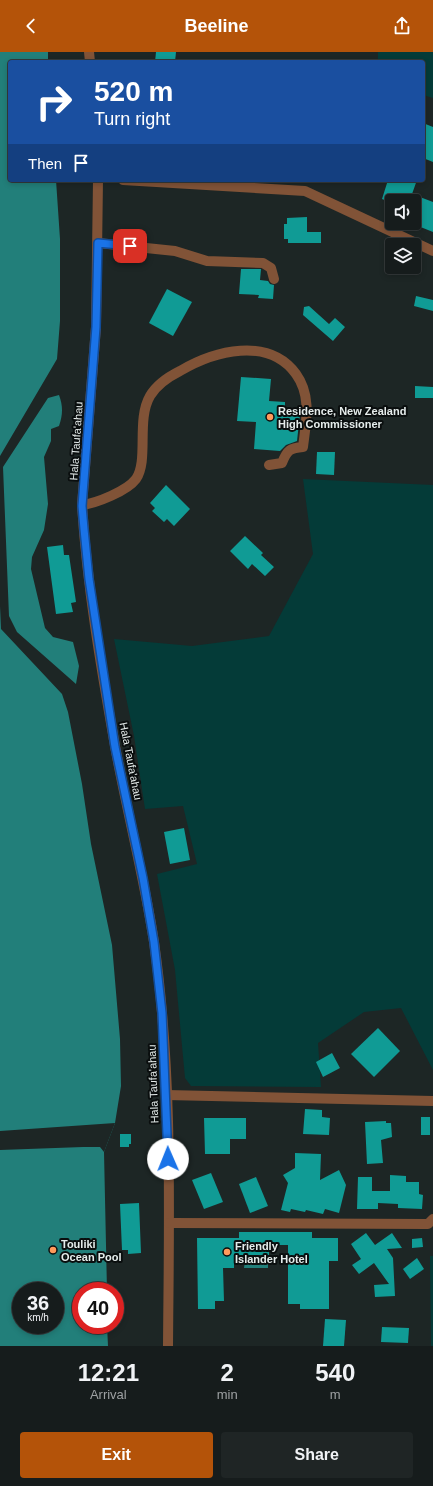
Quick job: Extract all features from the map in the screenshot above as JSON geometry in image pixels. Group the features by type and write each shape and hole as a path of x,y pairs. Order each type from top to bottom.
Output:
{"street":[{"name":"Hala Taufa'ahau","path":"98,182 96,327 82,506 89,579 115,747 143,878 154,942 162,1013 166,1095 169,1223 168,1346"},
{"path":"156,182 305,191 433,251"},
{"path":"98,243 175,251 207,261 263,263 271,268 274,279"},
{"path":"82,506 96,503 129,486 135,480 141,466 144,415 149,396 159,384 197,360 220,353 242,350 262,352 278,358 289,365 297,376 302,387 308,410 303,447 291,448 286,451 282,462 269,465"},
{"path":"166,1095 433,1101"},
{"path":"169,1223 428,1224 433,1219"}],"shaded area":[{"path":"0,52 48,52 48,60 8,60 8,182 56,182 60,239 60,321 57,359 0,456"},
{"path":"378,52 433,52 433,98 425,96 425,60 378,60"},
{"path":"59,395 62,414 59,426 51,429 51,441 44,457 48,504 44,530 32,557 31,569 45,628 53,637 73,642 79,666 76,684 17,632 9,616 3,467 48,398"},
{"path":"303,479 433,485 433,1070 401,1008 364,1012 318,1043 321,1087 191,1086 185,1078 175,970 157,874 197,864 183,806 145,809 134,736 114,639 192,646 269,636 313,554"},
{"path":"0,606 1,629 62,694 68,712 82,784 91,844 112,945 120,1039 121,1086 115,1123 104,1152 107,1282 72,1282 72,1334 107,1334 108,1346 0,1346"},
{"path":"430,1256 433,1256 433,1346 431,1346"},
{"path":"245,1260 268,1260 268,1268 244,1268"}],"pier":[{"path":"115,1123 104,1152 100,1147 0,1150 0,1131"}],"building":[{"path":"156,52 176,52 175,60 155,60"},
{"path":"425,124 433,127 433,162 425,159"},
{"path":"387,182 416,182 412,194 385,194 385,200 382,199"},
{"path":"421,197 433,202 433,232 421,227"},
{"path":"307,217 307,232 321,232 321,243 288,243 288,239 284,239 284,224 287,224 287,218"},
{"path":"241,269 261,269 260,280 268,281 270,284 274,285 273,299 258,298 259,295 239,294"},
{"path":"167,289 192,302 173,336 149,323"},
{"path":"416,296 433,300 433,311 414,306"},
{"path":"309,306 329,324 335,318 345,327 333,341 303,315 304,307"},
{"name":"Residence, New Zealand High Commissioner","path":"241,377 271,379 269,401 285,402 285,412 300,414 297,441 286,445 280,451 254,449 256,422 237,421"},
{"path":"415,386 433,387 433,398 415,398"},
{"path":"317,452 335,452 334,475 316,474"},
{"path":"166,485 190,509 174,526 167,519 164,522 152,511 155,508 150,503"},
{"path":"245,536 263,553 261,555 274,567 265,576 252,564 248,569 230,551"},
{"path":"63,545 64,555 69,555 76,602 71,603 73,612 56,614 47,547"},
{"path":"184,828 190,860 170,864 164,832"},
{"path":"378,1028 400,1051 374,1077 351,1054"},
{"path":"332,1053 340,1068 323,1077 316,1062"},
{"path":"305,1109 322,1110 322,1117 330,1118 329,1135 303,1134"},
{"path":"421,1117 430,1117 430,1135 421,1135"},
{"path":"204,1118 246,1118 246,1139 230,1139 230,1154 205,1154"},
{"path":"386,1121 386,1123 391,1123 392,1137 381,1140 383,1163 367,1164 365,1122"},
{"path":"120,1134 131,1134 131,1144 129,1144 129,1147 120,1147"},
{"path":"295,1153 321,1154 320,1180 339,1170 346,1185 339,1213 325,1209 323,1214 306,1210 305,1212 291,1209 290,1212 281,1210 288,1183 283,1175 295,1168"},
{"path":"211,1173 223,1202 204,1209 192,1180"},
{"path":"390,1175 406,1176 406,1182 419,1182 419,1194 423,1195 422,1209 398,1208 398,1204 378,1203 378,1209 357,1209 358,1177 372,1177 372,1191 390,1191"},
{"path":"256,1177 268,1206 250,1213 239,1184"},
{"path":"139,1203 141,1253 128,1254 128,1250 122,1250 120,1204"},
{"path":"239,1232 312,1232 312,1238 338,1238 338,1261 329,1261 329,1309 300,1309 300,1304 288,1304 288,1245 269,1245 269,1255 234,1255 234,1268 223,1268 224,1301 215,1301 215,1309 198,1309 197,1238 239,1238"},
{"path":"366,1233 375,1245 392,1233 402,1248 387,1249 393,1258 395,1296 375,1297 374,1285 389,1284 374,1263 359,1274 352,1265 361,1259 351,1244"},
{"path":"422,1238 423,1247 412,1248 412,1239"},
{"path":"417,1258 424,1269 410,1279 403,1269"},
{"path":"325,1319 346,1320 344,1346 323,1346"},
{"path":"382,1327 409,1328 408,1343 381,1342"}],"place":[{"name":"Residence, New Zealand High Commissioner","path":"270,417"},
{"name":"Touliki Ocean Pool","path":"53,1250"},
{"name":"Friendly Islander Hotel","path":"227,1252"}],"route":[{"path":"130,246 98,243 96,327 87,463 82,506 89,579 115,747 143,878 154,942 162,1013 168,1159"}]}
